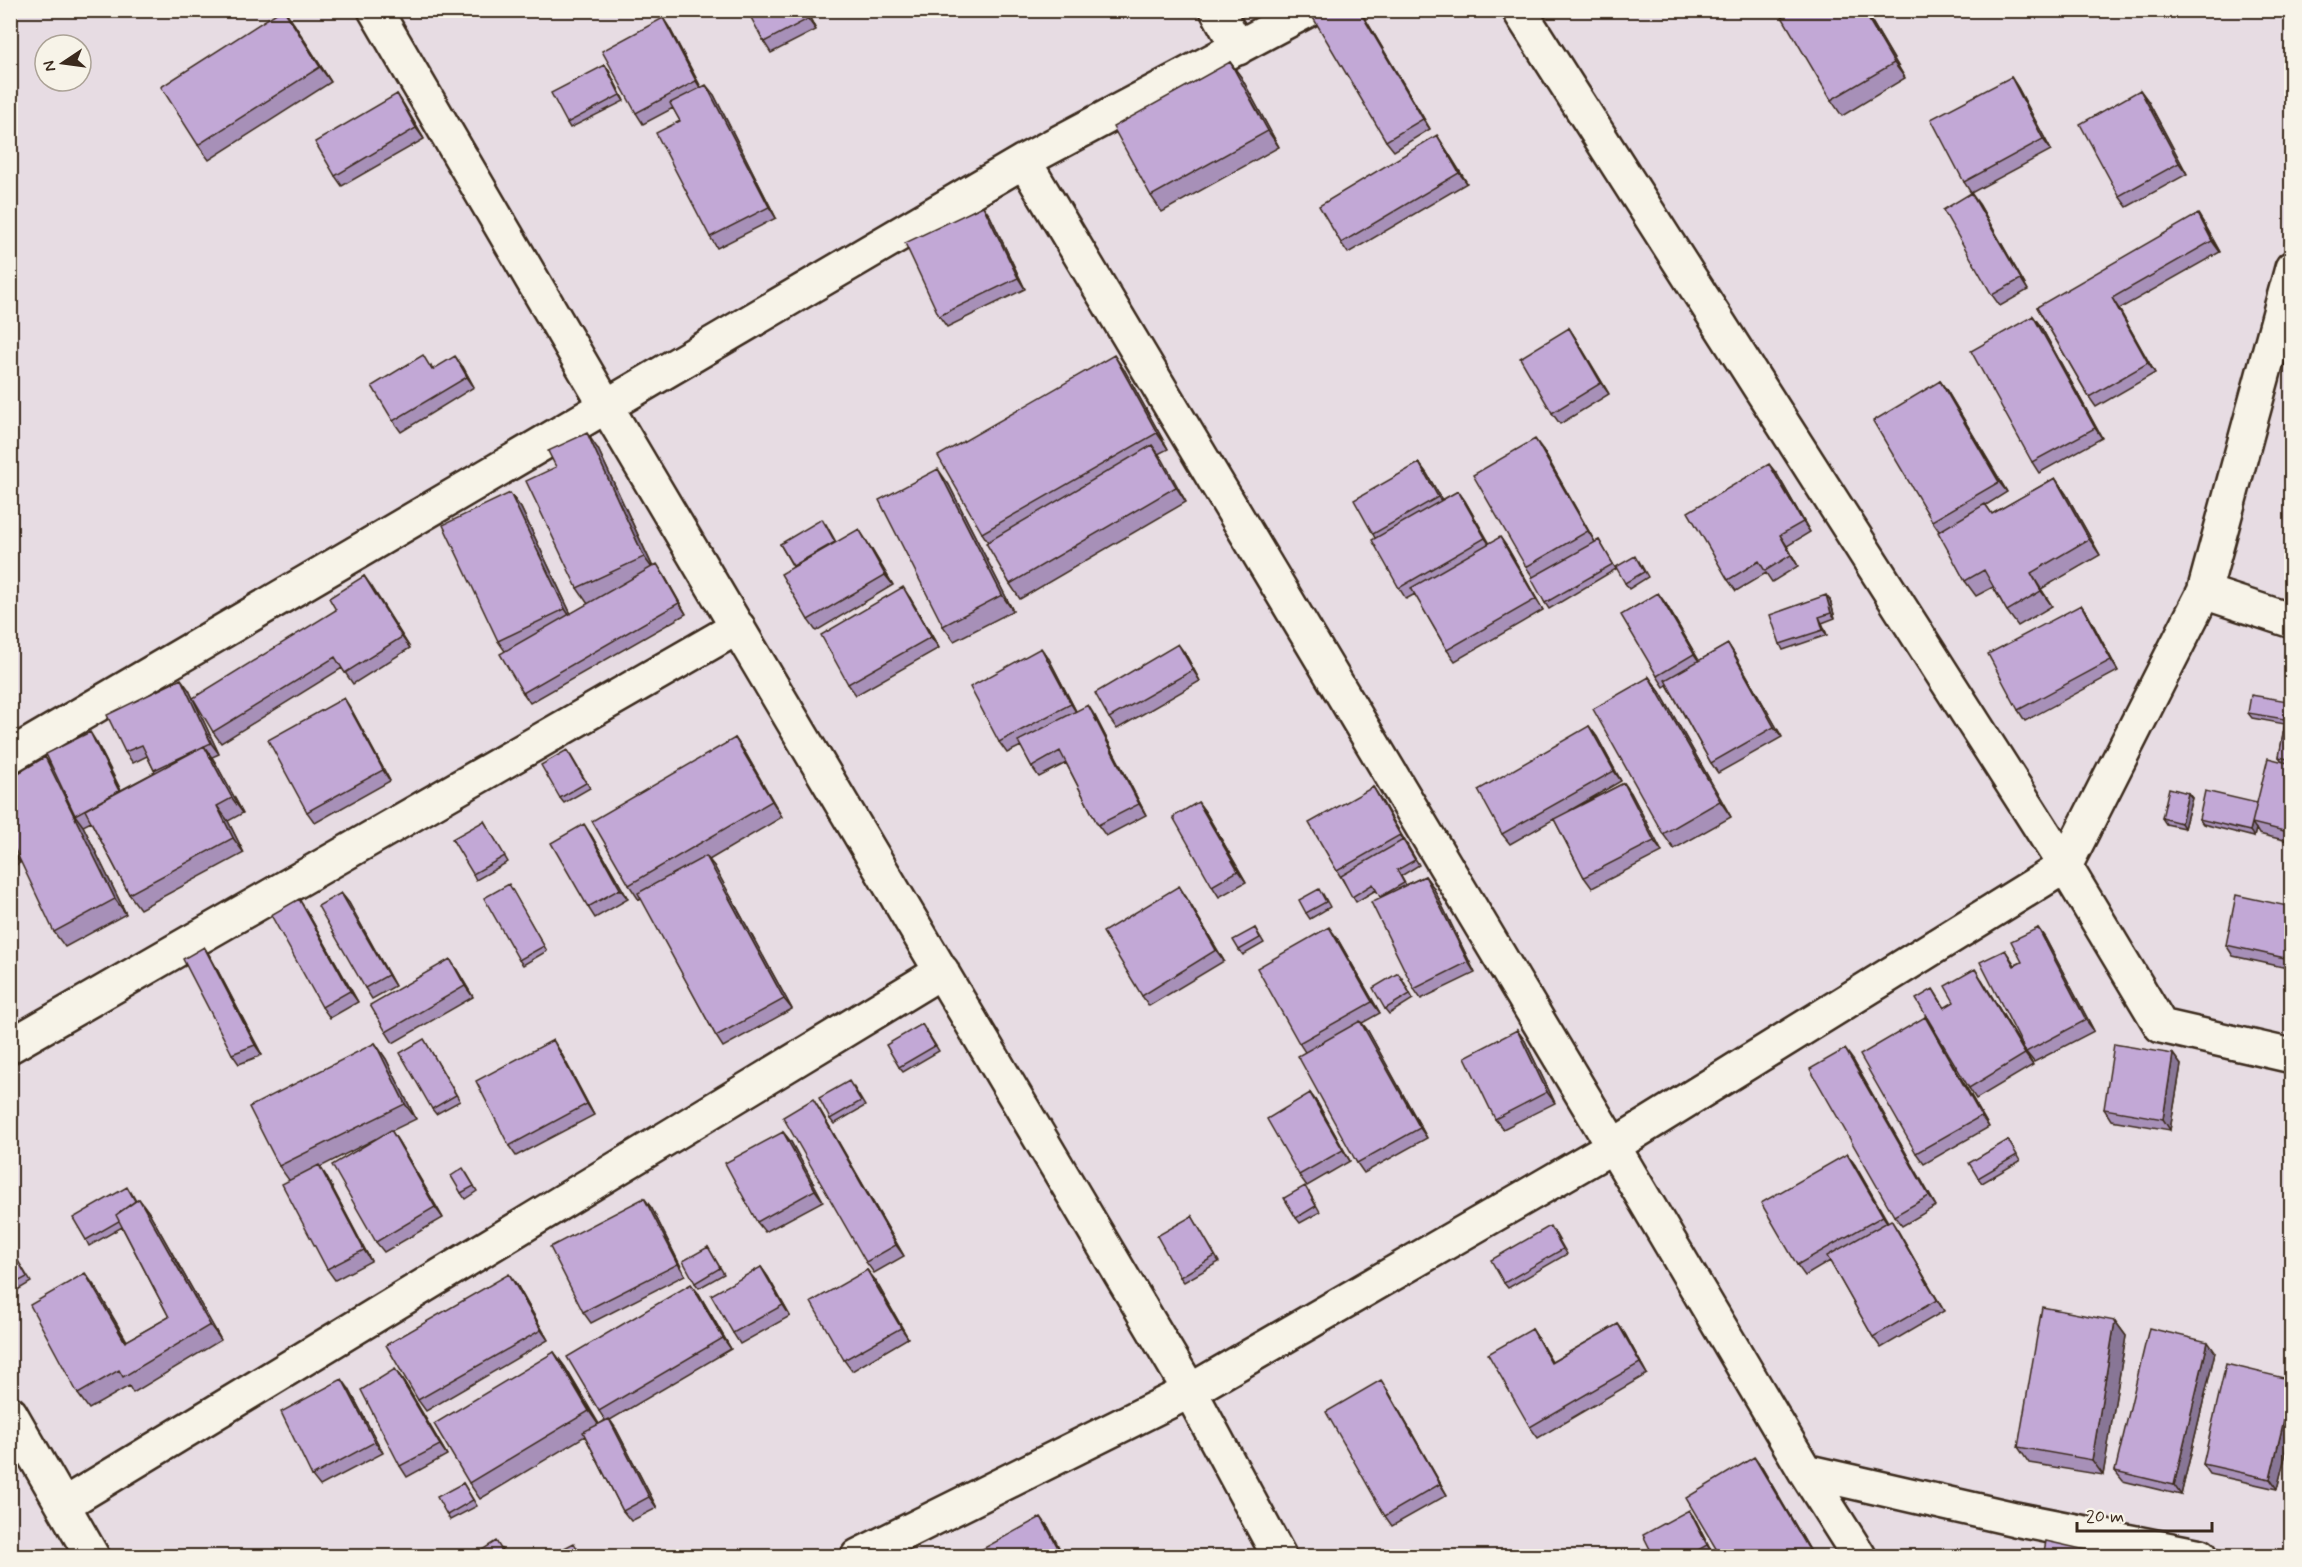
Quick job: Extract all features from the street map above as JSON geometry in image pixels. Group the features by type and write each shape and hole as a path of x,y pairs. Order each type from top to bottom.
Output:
{"street":[{"path":"375,10 606,406 1190,1391 1279,1557"},
{"path":"1217,10 1238,48"},
{"path":"10,756 1024,161 1308,10"},
{"path":"1519,10 2065,866 2161,1026 2292,1056"},
{"path":"1024,161 1614,1146 1804,1471 1859,1557"},
{"path":"858,1557 1190,1391 1614,1146 2065,866 2204,592 2292,268"},
{"path":"2204,592 2292,621"},
{"path":"10,1046 738,627"},
{"path":"63,1505 942,971"},
{"path":"10,1413 92,1557"},
{"path":"1804,1471 2015,1519 2200,1557"}],"building":[{"path":"284,10 320,67 198,145 161,87"},
{"path":"747,10 804,10 808,19 764,42"},
{"path":"1321,10 1359,10 1423,119 1386,141 1312,16"},
{"path":"1778,10 1863,10 1894,63 1831,100"},
{"path":"663,18 696,81 636,113 602,51"},
{"path":"1230,62 1268,131 1151,196 1113,127"},
{"path":"605,65 620,95 567,123 551,93"},
{"path":"2011,77 2043,139 1964,182 1931,119"},
{"path":"706,85 769,207 710,237 656,133 680,121 670,103"},
{"path":"2140,90 2179,163 2119,196 2080,124"},
{"path":"397,94 416,128 335,176 315,142"},
{"path":"1437,135 1459,173 1341,243 1319,206"},
{"path":"1971,193 2021,279 1992,295 1943,210"},
{"path":"983,206 1018,278 939,316 905,243"},
{"path":"2198,214 2212,241 2112,298 2148,363 2089,397 2037,307"},
{"path":"2033,316 2095,428 2032,462 1971,351"},
{"path":"1569,328 1601,383 1552,413 1520,358"},
{"path":"423,355 432,370 455,356 467,377 393,421 372,386"},
{"path":"1114,355 1157,433 982,533 938,456"},
{"path":"1940,381 1999,482 1932,521 1873,421"},
{"path":"587,433 644,557 577,588 526,481 556,467 548,451"},
{"path":"1535,439 1588,531 1526,567 1473,475"},
{"path":"1152,445 1176,487 1010,584 986,543"},
{"path":"1419,463 1438,497 1373,534 1354,500"},
{"path":"1769,464 1803,522 1780,535 1791,555 1765,571 1759,561 1728,580 1688,512"},
{"path":"938,469 1002,595 943,626 879,500"},
{"path":"2055,478 2089,539 2031,573 2041,591 2007,611 1984,570 1965,581 1938,532 1985,504 1992,514"},
{"path":"1458,491 1485,538 1399,588 1372,540"},
{"path":"510,493 565,609 498,641 443,525"},
{"path":"822,519 835,542 793,566 780,544"},
{"path":"859,529 885,575 808,620 781,574"},
{"path":"1500,537 1536,599 1447,650 1411,588"},
{"path":"1599,540 1613,564 1545,603 1531,578"},
{"path":"1635,556 1644,572 1625,583 1616,567"},
{"path":"657,564 679,603 523,693 500,654"},
{"path":"364,576 402,637 345,673 335,657 213,732 193,698 336,610 329,598"},
{"path":"903,587 931,637 848,684 821,635"},
{"path":"1658,593 1694,654 1657,676 1621,615"},
{"path":"1826,595 1831,613 1819,617 1823,630 1780,644 1770,615"},
{"path":"2081,605 2111,660 2018,710 1988,654"},
{"path":"1178,644 1193,670 1109,718 1095,693"},
{"path":"1728,644 1774,727 1711,763 1665,680"},
{"path":"1041,648 1071,704 999,742 970,687"},
{"path":"1649,677 1720,801 1663,834 1593,709"},
{"path":"181,679 211,743 154,770 142,745 125,752 107,715"},
{"path":"2290,694 2292,694 2292,760 2279,757"},
{"path":"2251,695 2288,701 2284,719 2248,713"},
{"path":"344,698 383,770 307,812 268,740"},
{"path":"1088,705 1139,804 1098,825 1060,751 1032,767 1018,741"},
{"path":"1589,726 1614,771 1502,834 1478,790"},
{"path":"90,732 119,791 75,815 46,754"},
{"path":"735,738 772,801 629,885 592,821"},
{"path":"204,746 232,798 217,806 233,838 129,894 85,810"},
{"path":"567,750 586,783 560,798 541,765"},
{"path":"45,757 115,899 54,932 10,839 10,778"},
{"path":"2268,758 2292,764 2292,833 2252,823"},
{"path":"1624,783 1654,841 1584,877 1554,819"},
{"path":"1373,787 1400,835 1337,871 1309,823"},
{"path":"2169,788 2188,793 2181,823 2162,818"},
{"path":"2205,791 2257,803 2250,831 2199,819"},
{"path":"1198,802 1238,871 1212,886 1173,817"},
{"path":"484,821 505,856 473,874 452,839"},
{"path":"584,824 620,889 588,907 551,843"},
{"path":"1403,840 1415,860 1397,870 1404,883 1380,897 1373,884 1352,897 1341,876"},
{"path":"706,856 784,999 716,1036 638,893"},
{"path":"1425,876 1468,962 1414,989 1371,902"},
{"path":"509,884 544,946 519,960 484,898"},
{"path":"1179,886 1216,950 1142,996 1103,932"},
{"path":"1319,889 1326,902 1306,913 1299,900"},
{"path":"341,893 388,975 365,988 318,906"},
{"path":"2236,895 2292,907 2292,929 2285,958 2226,945"},
{"path":"299,899 350,991 322,1007 271,915"},
{"path":"1329,927 1372,1002 1299,1043 1257,968"},
{"path":"1255,928 1260,938 1239,950 1233,940"},
{"path":"2038,928 2086,1020 2026,1052 1980,962 2005,950 2014,966 2022,962 2011,941"},
{"path":"204,947 255,1045 232,1054 183,959"},
{"path":"450,959 465,986 386,1032 370,1005"},
{"path":"1975,969 2025,1054 1969,1088 1916,999 1933,989 1944,1008 1954,1002 1945,986"},
{"path":"1398,973 1410,994 1385,1009 1373,988"},
{"path":"1925,1017 1981,1116 1916,1153 1860,1055"},
{"path":"1360,1021 1420,1128 1357,1163 1298,1056"},
{"path":"922,1024 935,1046 899,1067 886,1045"},
{"path":"1517,1030 1547,1092 1495,1119 1465,1057"},
{"path":"424,1039 456,1095 432,1109 400,1053"},
{"path":"553,1040 587,1104 509,1146 476,1081"},
{"path":"375,1043 405,1104 279,1166 249,1107"},
{"path":"2114,1044 2173,1054 2163,1119 2104,1109"},
{"path":"1845,1049 1929,1196 1894,1216 1810,1069"},
{"path":"849,1081 861,1101 830,1119 819,1098"},
{"path":"1310,1093 1343,1150 1299,1175 1267,1119"},
{"path":"813,1099 896,1245 866,1262 783,1117"},
{"path":"391,1130 435,1207 376,1242 332,1165"},
{"path":"783,1132 815,1190 757,1222 725,1163"},
{"path":"2008,1140 2017,1155 1978,1178 1969,1163"},
{"path":"1847,1154 1883,1216 1797,1265 1761,1203"},
{"path":"319,1165 364,1250 327,1269 282,1184"},
{"path":"463,1168 474,1186 461,1193 451,1176"},
{"path":"1305,1186 1316,1206 1296,1218 1284,1198"},
{"path":"127,1187 135,1201 116,1215 119,1221 86,1240 73,1218"},
{"path":"644,1198 678,1264 583,1312 550,1247"},
{"path":"139,1199 210,1325 123,1377 119,1370 78,1394 30,1305 85,1273 125,1342 169,1317 116,1215"},
{"path":"1192,1216 1215,1256 1180,1277 1157,1236"},
{"path":"1891,1220 1937,1300 1873,1337 1827,1256"},
{"path":"1550,1226 1563,1249 1504,1283 1491,1260"},
{"path":"708,1247 720,1268 695,1283 683,1261"},
{"path":"18,1261 27,1277 10,1286 10,1265"},
{"path":"761,1267 783,1305 733,1333 711,1295"},
{"path":"867,1270 901,1328 844,1360 811,1302"},
{"path":"509,1274 541,1330 418,1400 386,1345"},
{"path":"691,1284 723,1338 599,1411 567,1357"},
{"path":"2042,1307 2115,1321 2092,1460 2018,1447"},
{"path":"1618,1324 1640,1363 1530,1427 1488,1354 1532,1329 1551,1363"},
{"path":"2149,1328 2208,1342 2174,1485 2115,1471"},
{"path":"554,1352 589,1411 469,1483 434,1424"},
{"path":"2226,1364 2292,1380 2270,1479 2203,1464"},
{"path":"395,1369 440,1445 400,1466 361,1390"},
{"path":"342,1379 375,1442 312,1476 281,1412"},
{"path":"1381,1380 1440,1484 1385,1516 1326,1412"},
{"path":"609,1419 649,1497 623,1511 583,1432"},
{"path":"1754,1457 1811,1553 1804,1557 1721,1557 1686,1498"},
{"path":"463,1483 473,1500 447,1515 437,1497"},
{"path":"1689,1510 1707,1545 1686,1557 1654,1557 1643,1535"},
{"path":"1041,1517 1063,1557 968,1557"},
{"path":"496,1541 506,1557 471,1557"},
{"path":"2046,1541 2117,1557 2043,1557"},
{"path":"574,1543 582,1557 547,1557"}]}
